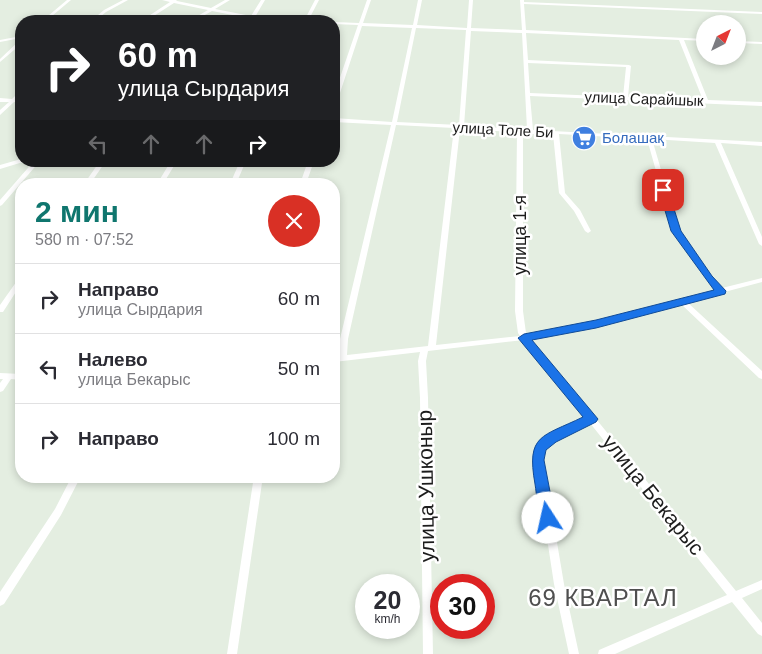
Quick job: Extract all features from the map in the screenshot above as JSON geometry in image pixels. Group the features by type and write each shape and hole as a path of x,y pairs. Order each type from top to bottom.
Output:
{"street":[{"path":"51,15 69,0"},
{"path":"100,15 126,0"},
{"path":"164,0 235,15"},
{"path":"202,15 228,0"},
{"path":"253,15 263,0"},
{"path":"309,15 317,0"},
{"path":"340,85 369,0"},
{"path":"343,358 344,339 394,124 420,0"},
{"name":"улица Ушконыр","path":"428,654 422,361 428,349 459,128 471,0"},
{"path":"153,15 175,1"},
{"path":"530,132 522,1 762,13"},
{"path":"340,23 696,40"},
{"path":"0,41 15,38"},
{"path":"681,39 706,101"},
{"path":"746,42 762,43"},
{"path":"0,60 15,47"},
{"path":"525,61 629,66 626,98"},
{"name":"улица Сарайшык","path":"527,94 762,104"},
{"path":"0,100 14,100"},
{"path":"0,114 14,100"},
{"name":"улица Толе Би","path":"340,120 762,144"},
{"name":"улица 1-я","path":"520,131 519,311 524,338"},
{"path":"556,133 562,193 578,210 588,231"},
{"path":"649,138 676,231 708,278 721,291"},
{"path":"717,141 762,244"},
{"path":"0,167 15,162"},
{"path":"22,178 32,167"},
{"path":"92,178 99,167"},
{"path":"164,178 170,167"},
{"path":"0,204 15,187"},
{"path":"340,358 524,338 596,324 762,280"},
{"path":"0,310 15,288"},
{"path":"683,302 762,376"},
{"name":"улица Бекарыс","path":"524,338 592,419 762,631"},
{"path":"0,389 5,376"},
{"path":"574,654 559,584 538,453 545,443 592,419"},
{"path":"0,601 58,512 73,483"},
{"path":"232,654 258,483"},
{"path":"603,654 762,584"}],"place":[{"name":"Болашақ","path":"584,138"}],"district":[{"name":"69 КВАРТАЛ","path":"603,598"}],"route":[{"path":"548,518 538,460 540,448 552,438 592,419 524,338 596,324 721,291 708,278 676,231 663,190"}]}
